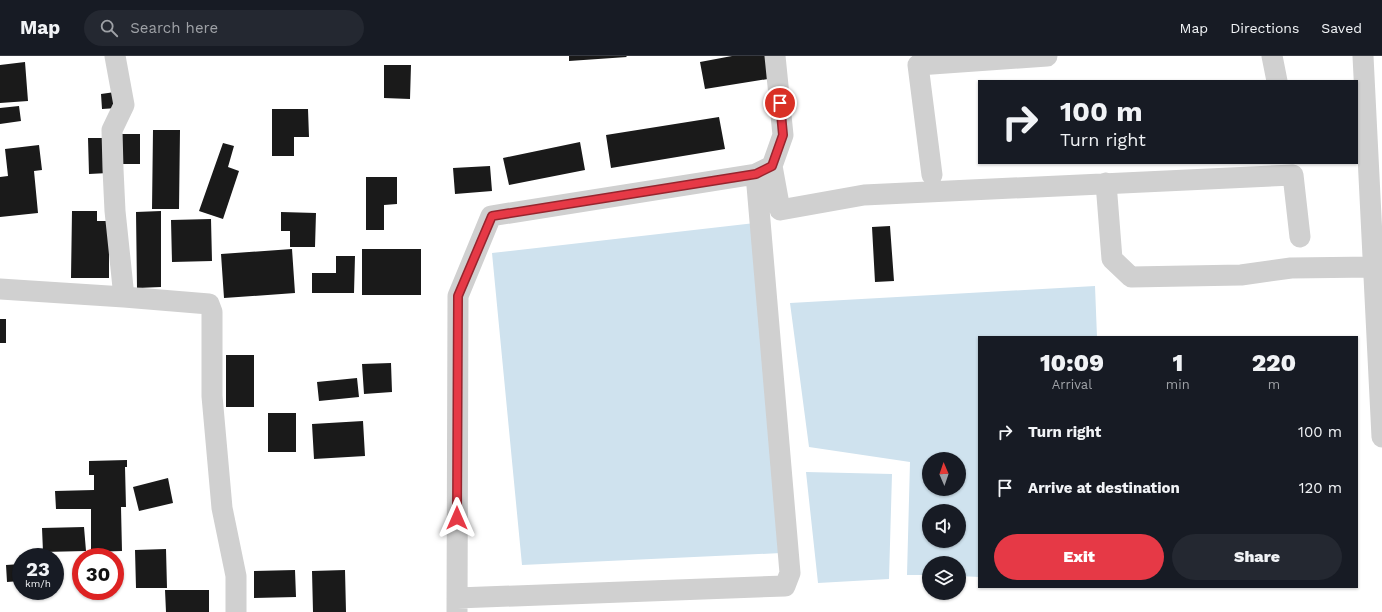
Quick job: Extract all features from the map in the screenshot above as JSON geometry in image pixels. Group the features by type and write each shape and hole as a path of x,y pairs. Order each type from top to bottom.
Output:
{"street":[{"path":"115,56 124,106 112,130 115,211 124,297"},
{"path":"764,170 492,216 458,296 457,605 786,586 790,573 764,170 783,135 775,56"},
{"path":"932,175 918,65 1047,56"},
{"path":"1272,56 1276,80"},
{"path":"1363,56 1382,437"},
{"path":"764,170 780,210 864,195 1106,183 1292,169 1300,237"},
{"path":"1106,183 1112,259 1131,277 1242,275 1291,268 1373,267"},
{"path":"0,290 124,297 209,304 212,312 213,403 222,508 236,576 236,612"}],"water":[{"path":"755,223 781,553 522,565 492,253"},
{"path":"1095,286 1097,336 978,336 978,577 966,576 966,556 922,556 922,575 907,575 910,462 809,447 790,303"},
{"path":"806,472 892,474 889,579 818,583"}],"building":[{"path":"569,56 626,56 627,57 569,61"},
{"path":"732,56 770,56 774,78 705,89 700,62"},
{"path":"25,62 28,101 0,103 0,65"},
{"path":"384,65 411,65 410,99 384,98"},
{"path":"115,92 117,108 102,109 101,94"},
{"path":"19,106 21,121 0,124 0,108"},
{"path":"272,109 308,109 309,137 294,137 294,156 272,156"},
{"path":"719,117 725,149 611,168 606,135"},
{"path":"153,130 180,130 179,209 152,209"},
{"path":"114,134 140,134 140,164 114,164"},
{"path":"88,138 108,138 108,173 89,174"},
{"path":"580,142 585,170 509,185 503,158"},
{"path":"223,143 234,146 228,167 239,171 223,219 199,211"},
{"path":"39,145 42,170 34,171 38,213 0,217 0,177 8,176 5,149"},
{"path":"490,166 492,191 455,194 453,168"},
{"path":"366,177 397,177 397,204 384,205 384,230 366,230"},
{"path":"72,211 97,211 97,221 109,221 109,278 71,278"},
{"path":"161,211 161,287 137,288 136,212"},
{"path":"281,212 316,213 315,247 290,247 290,231 281,231"},
{"path":"211,219 212,261 172,262 171,220"},
{"path":"890,226 894,281 875,282 872,227"},
{"path":"292,249 295,293 224,298 221,254"},
{"path":"362,249 421,249 421,295 362,295"},
{"path":"336,256 355,256 354,293 312,293 312,273 336,273"},
{"path":"0,319 6,319 6,343 0,343"},
{"path":"226,355 254,355 254,407 226,407"},
{"path":"391,363 392,392 364,394 362,364"},
{"path":"357,378 359,397 319,401 317,382"},
{"path":"268,413 296,413 296,452 268,452"},
{"path":"363,421 365,456 314,459 312,424"},
{"path":"127,460 127,467 125,467 126,507 121,507 122,548 91,548 91,509 56,509 55,491 94,490 94,475 89,475 89,461"},
{"path":"168,478 173,503 139,511 133,487"},
{"path":"84,527 86,548 72,548 72,551 64,552 64,548 43,548 42,528"},
{"path":"166,549 167,588 136,588 135,550"},
{"path":"6,565 12,565 12,582 7,582"},
{"path":"295,570 296,597 254,598 254,571"},
{"path":"345,570 346,612 313,612 312,571"},
{"path":"165,590 209,590 209,612 166,612"}],"route":[{"path":"457,518 458,296 492,216 756,174 772,166 783,135 780,103"}]}
